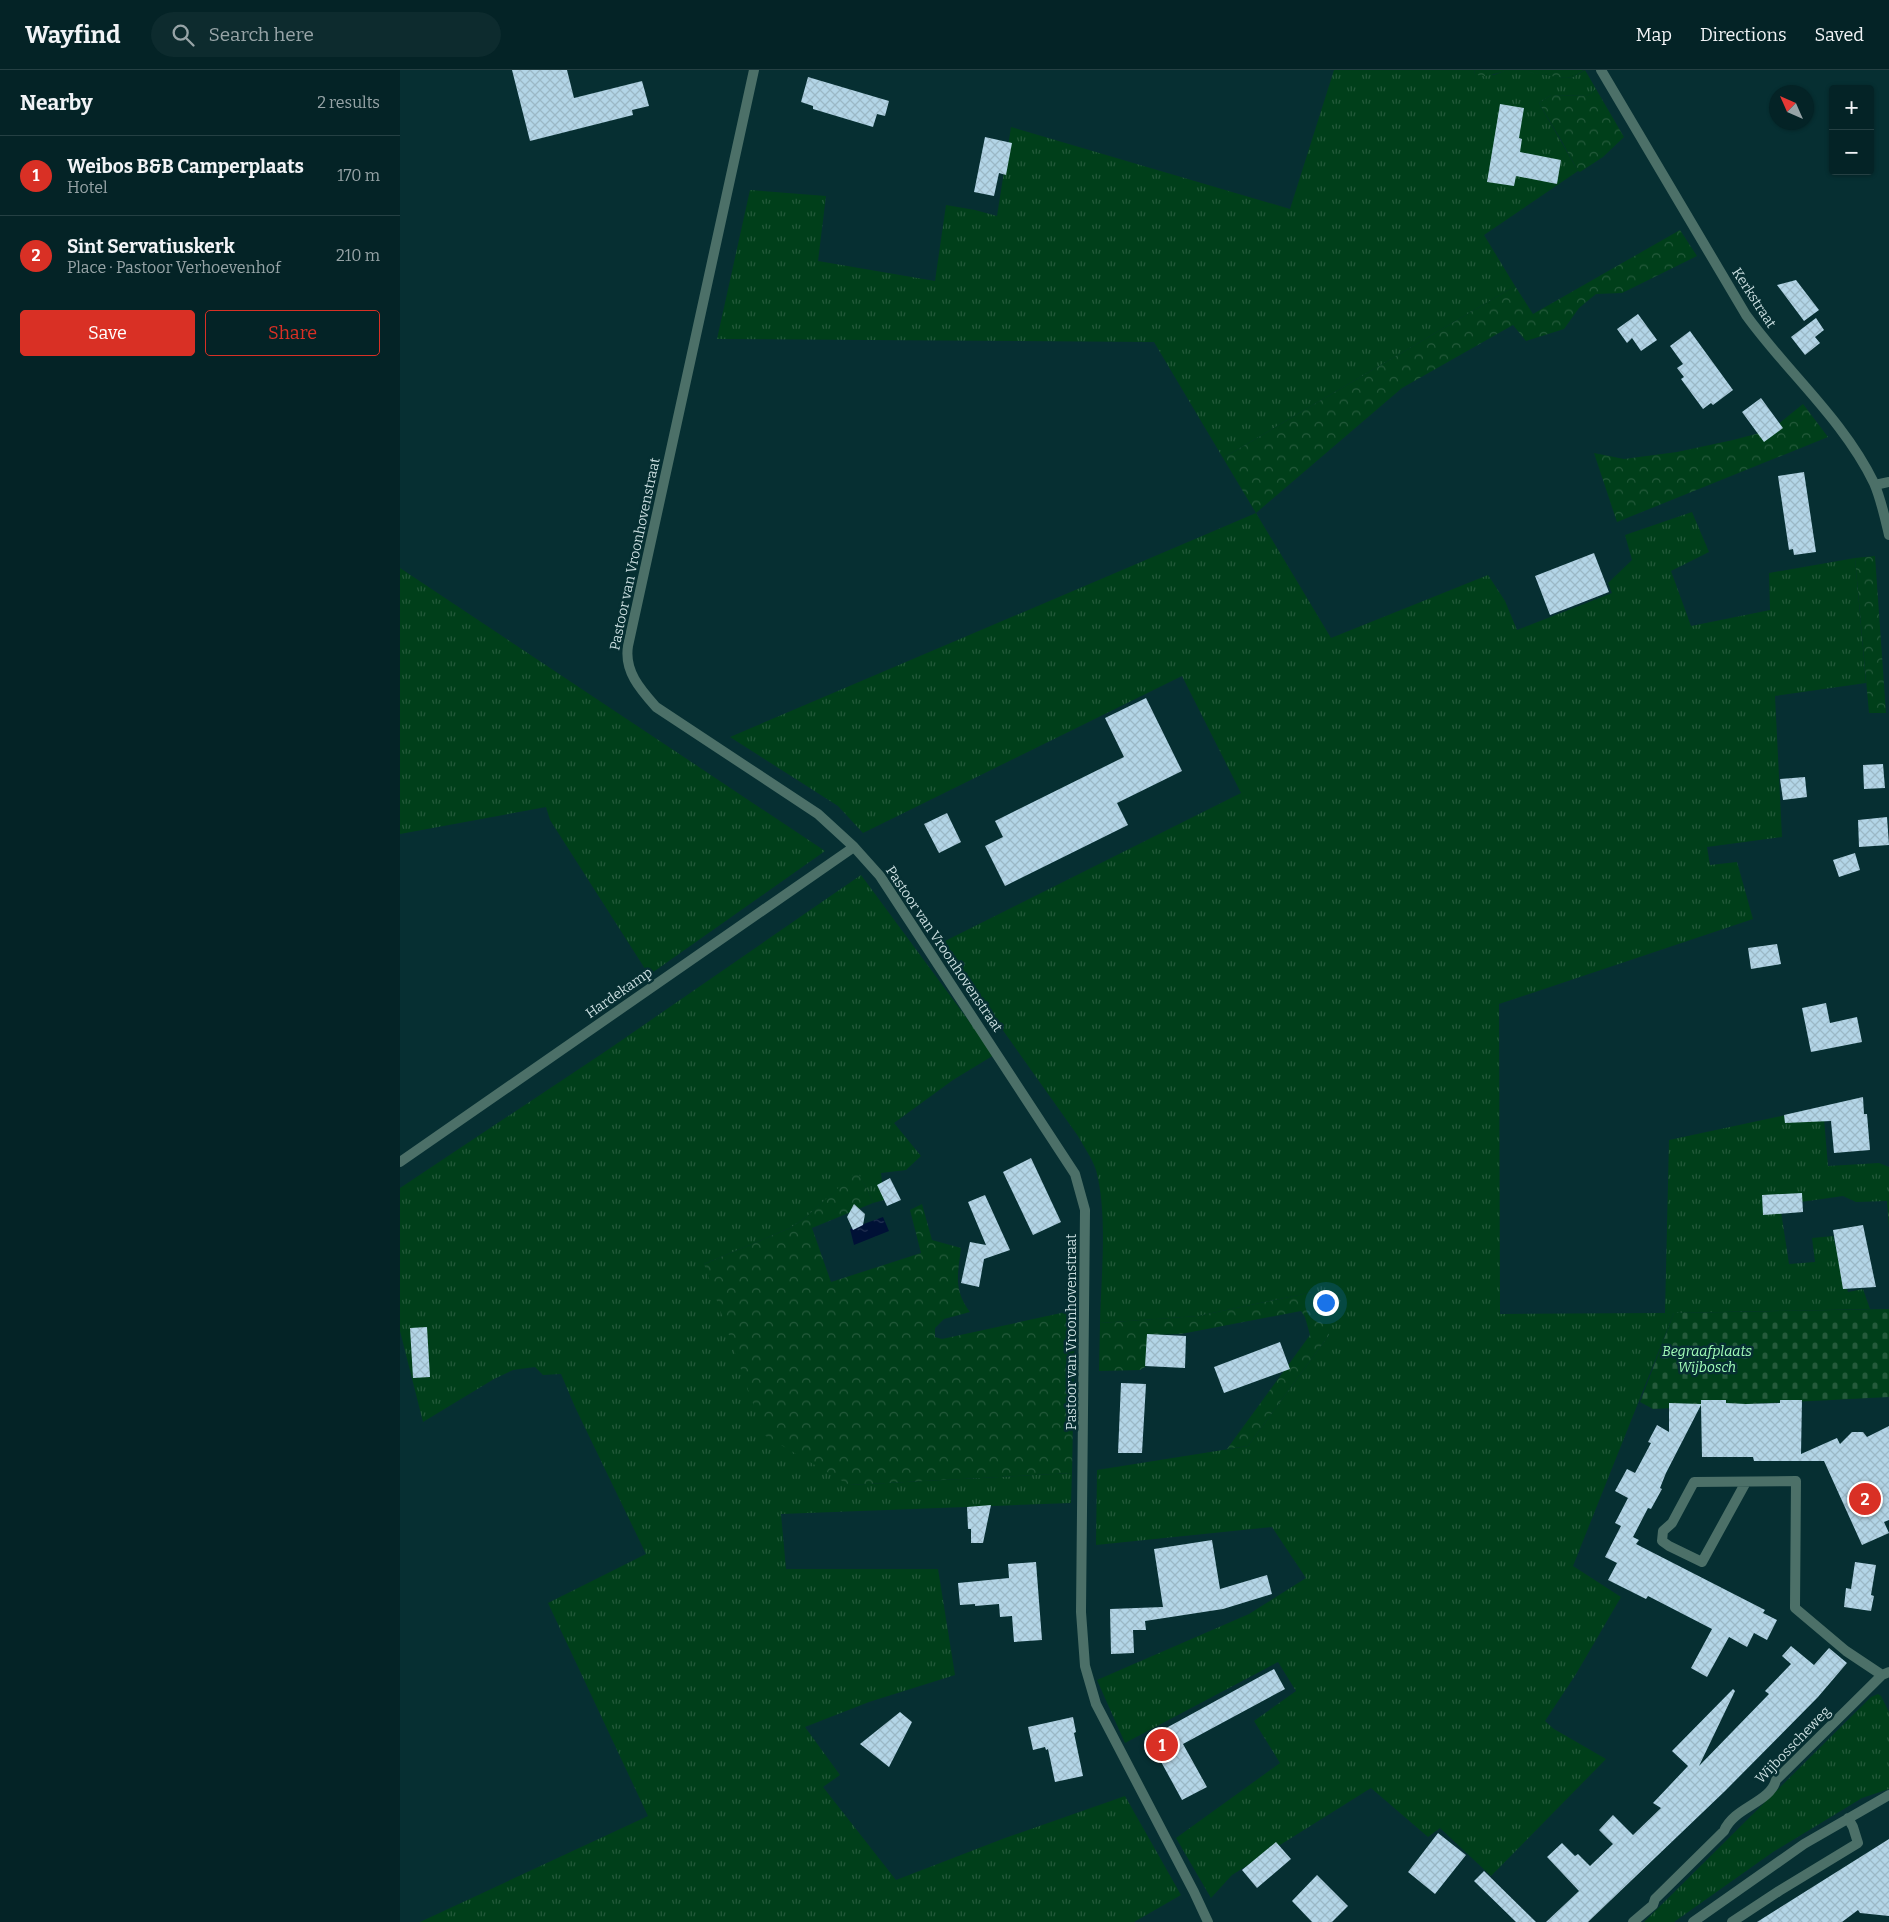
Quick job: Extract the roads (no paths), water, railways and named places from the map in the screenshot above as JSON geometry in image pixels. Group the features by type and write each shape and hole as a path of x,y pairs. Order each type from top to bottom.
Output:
{"street":[{"name":"Pastoor van Vroonhovenstraat","path":"754,70 628,646 628,665 638,686 656,707 818,814 854,847 880,876 1075,1174 1085,1210 1081,1612 1085,1666 1096,1704 1208,1922"},
{"name":"Kerkstraat","path":"1601,70 1746,314 1771,348 1844,434 1875,485 1889,535"},
{"path":"1875,485 1889,482"},
{"name":"Hardekamp","path":"400,1162 854,847"},
{"path":"1746,1482 1702,1562 1668,1546 1662,1541 1663,1531 1672,1523 1694,1482 1796,1481 1795,1608 1846,1651 1885,1674"},
{"name":"Wijbosscheweg","path":"1633,1922 1654,1905 1655,1899 1724,1831 1727,1824 1736,1815 1775,1786 1776,1780 1885,1674"},
{"path":"1693,1922 1781,1860 1889,1795"},
{"path":"1732,1922 1858,1843 1848,1818"}],"water":[{"path":"883,1217 889,1231 854,1245 850,1229"}],"place":[{"name":"Sint Servatiuskerk","path":"1865,1499"},
{"name":"Weibos B&B Camperplaats","path":"1162,1745"}],"park label":[{"name":"Begraafplaats Wijbosch","path":"1707,1359"}]}
